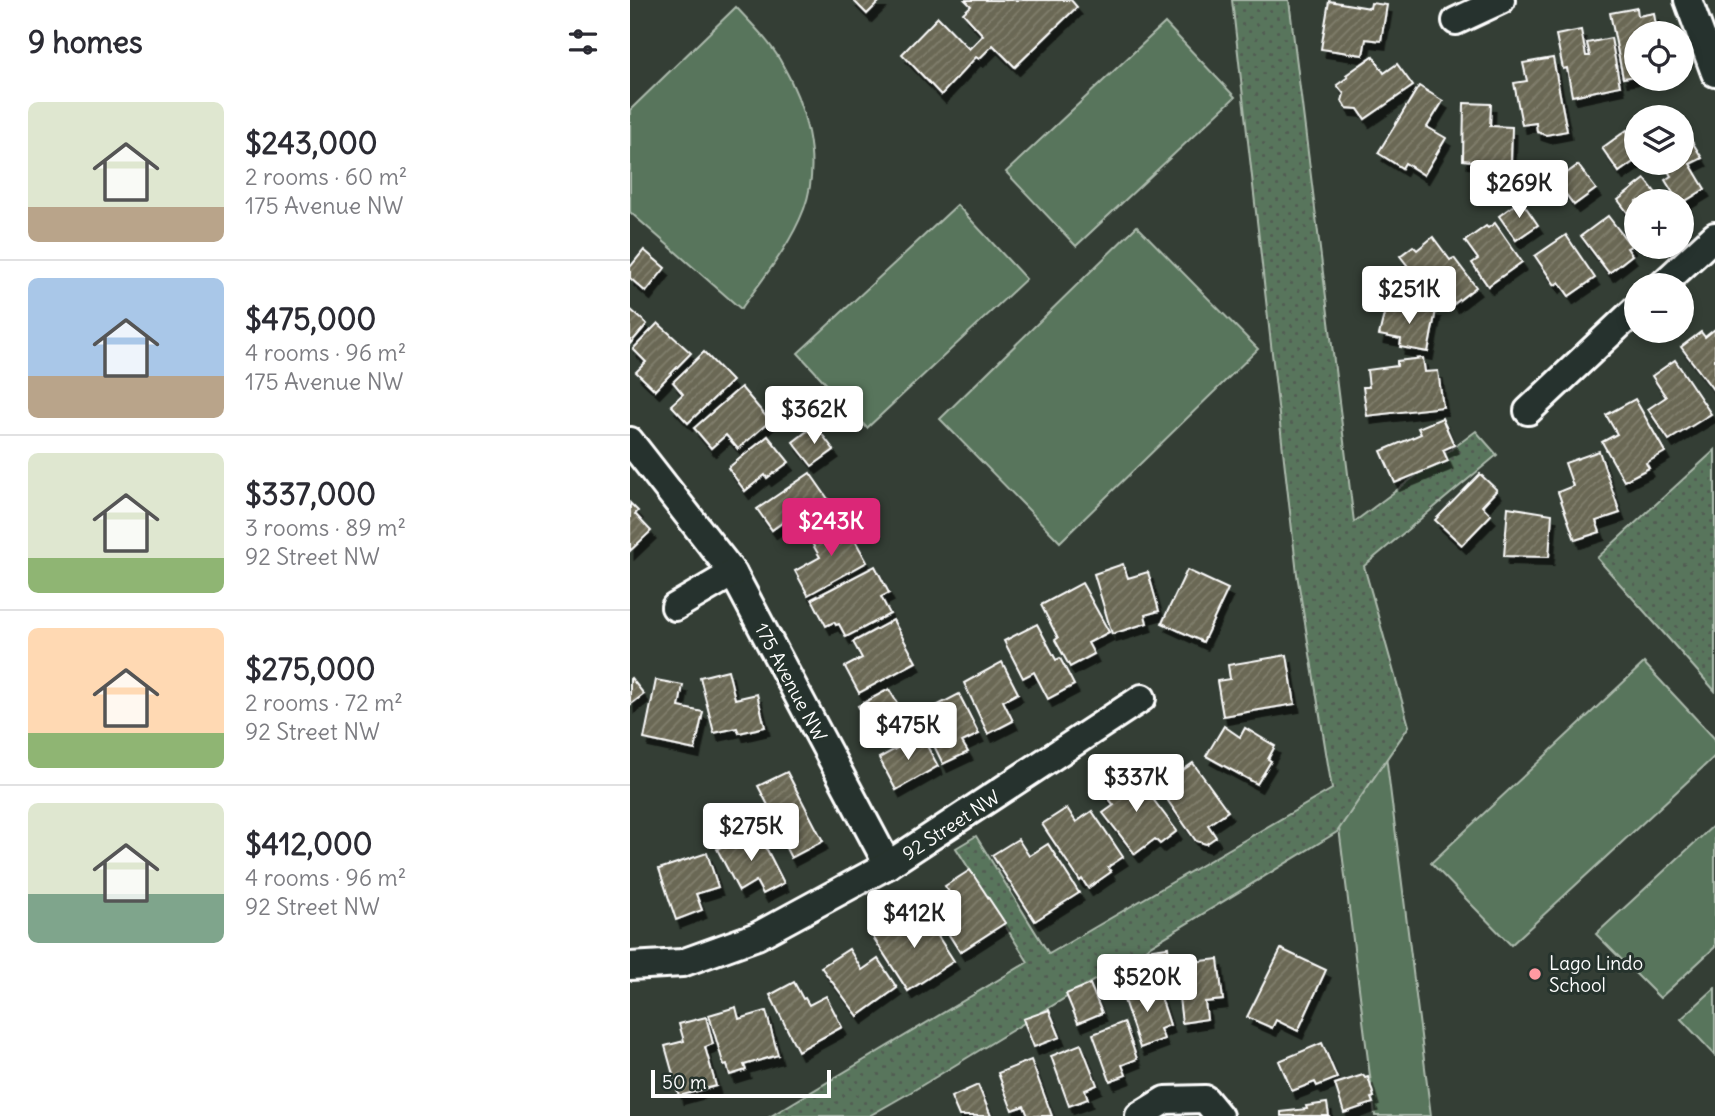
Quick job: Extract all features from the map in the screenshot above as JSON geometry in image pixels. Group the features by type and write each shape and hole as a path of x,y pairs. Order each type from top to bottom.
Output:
{"street":[{"path":"1456,21 1501,0"},
{"path":"1688,0 1715,73"},
{"path":"1675,273 1715,236"},
{"path":"1528,411 1624,320"},
{"name":"175 Avenue NW","path":"630,441 733,573 888,865"},
{"path":"676,607 733,573"},
{"name":"92 Street NW","path":"630,966 682,963 757,936 888,865 1142,698"},
{"path":"1139,1116 1165,1100 1212,1107"}],"green space":[{"path":"1232,0 1289,0 1354,522 1476,431 1497,455 1364,566 1409,726 1337,832 869,1116 771,1116 1028,962 956,848 976,836 1049,954 1332,789 1297,574"},
{"path":"736,7 771,46 789,77 803,113 811,152 809,191 798,223 776,261 741,309 630,212 630,110"},
{"path":"1165,23 1235,97 1076,246 1006,172"},
{"path":"957,205 1026,279 867,428 798,353"},
{"path":"1137,226 1258,349 1060,542 940,419"},
{"path":"1715,450 1715,691 1597,558"},
{"path":"1358,531 1431,1116 1375,1116 1308,580"},
{"path":"1644,663 1715,739 1715,756 1511,945 1431,863"},
{"path":"1715,824 1715,947 1660,998 1596,934"},
{"path":"1715,988 1715,1055 1681,1019"}],"building":[{"path":"853,0 881,0 867,14"},
{"path":"965,0 1071,0 1077,7 1015,67 993,45 979,59 976,57 941,95 902,54 938,17 969,49 983,35 963,13 971,6"},
{"path":"1329,1 1370,8 1371,3 1387,5 1381,41 1366,39 1363,55 1321,49"},
{"path":"1637,8 1638,16 1654,13 1655,21 1624,21 1624,78 1623,78 1610,13"},
{"path":"1581,30 1586,56 1590,56 1587,43 1611,38 1620,86 1572,96 1567,68 1563,69 1556,35"},
{"path":"1373,56 1384,73 1397,64 1413,86 1365,119 1358,109 1346,108 1342,101 1344,94 1337,85 1348,77 1346,75"},
{"path":"1553,58 1567,131 1546,135 1537,132 1536,123 1522,125 1514,83 1527,81 1523,63"},
{"path":"1419,86 1443,101 1427,127 1446,138 1424,175 1405,163 1402,168 1378,153"},
{"path":"1464,103 1491,104 1490,126 1512,127 1511,162 1500,161 1500,164 1463,160"},
{"path":"1624,132 1624,168 1619,172 1602,148"},
{"path":"1694,145 1702,158 1694,162"},
{"path":"1578,165 1596,189 1574,205 1556,181"},
{"path":"1694,171 1705,189 1694,196 1694,189 1671,189 1665,180 1671,176 1694,175"},
{"path":"1645,179 1653,189 1632,189"},
{"path":"1624,195 1624,208 1618,200"},
{"path":"1521,200 1538,225 1516,240 1499,216"},
{"path":"1608,216 1624,237 1624,259 1627,259 1609,273 1581,236"},
{"path":"1495,223 1522,262 1488,286 1472,263 1478,259 1465,241"},
{"path":"1566,235 1595,278 1569,296 1559,282 1555,285 1535,256"},
{"path":"1433,237 1450,260 1454,258 1476,287 1454,304 1440,285 1429,293 1400,256 1413,246 1417,250"},
{"path":"644,250 665,268 646,292 630,278 630,267"},
{"path":"1387,302 1436,310 1428,352 1400,347 1401,339 1379,335"},
{"path":"630,309 647,324 630,344"},
{"path":"658,323 691,353 655,390 636,372 646,362 633,349"},
{"path":"1715,329 1715,392 1681,347 1686,343 1694,343 1694,337 1701,332 1705,337"},
{"path":"704,352 732,381 688,423 671,405 683,394 673,382"},
{"path":"1423,358 1425,372 1438,371 1443,407 1367,416 1363,387 1369,387 1367,370 1397,366 1397,361"},
{"path":"1675,360 1711,414 1669,440 1648,409 1666,397 1652,376"},
{"path":"741,387 770,421 738,449 726,435 711,448 694,428"},
{"path":"1635,399 1665,452 1646,463 1649,468 1624,481 1602,442 1617,434 1606,415"},
{"path":"1442,418 1454,445 1443,450 1448,461 1395,483 1381,451 1421,434 1418,428"},
{"path":"815,425 834,450 812,466 793,442"},
{"path":"768,436 789,462 767,478 765,475 745,491 728,468"},
{"path":"1599,451 1620,513 1596,521 1600,532 1575,540 1558,492 1573,486 1565,463"},
{"path":"810,473 835,509 799,534 789,518 772,530 757,509"},
{"path":"1480,474 1497,490 1482,506 1491,515 1462,545 1435,520"},
{"path":"630,503 638,511 635,514 651,531 630,551"},
{"path":"1508,507 1552,514 1549,557 1504,556"},
{"path":"843,519 867,562 808,595 795,571 820,557 809,538"},
{"path":"1123,564 1128,578 1148,572 1159,611 1145,615 1147,623 1112,634 1094,574"},
{"path":"875,566 889,593 881,597 890,614 846,637 839,624 834,622 826,626 812,599"},
{"path":"1187,570 1228,589 1203,642 1162,623"},
{"path":"1082,583 1109,632 1088,643 1094,654 1070,667 1055,640 1058,638 1041,605"},
{"path":"893,620 916,662 859,693 845,667 862,658 853,642"},
{"path":"1037,624 1056,660 1060,658 1074,685 1048,699 1034,672 1023,678 1004,641"},
{"path":"1287,655 1295,704 1223,716 1217,681 1230,679 1228,665"},
{"path":"1002,662 1018,693 1003,701 1013,721 988,734 964,683"},
{"path":"728,670 735,699 757,694 765,727 739,733 737,728 714,733 700,677"},
{"path":"630,679 644,694 630,705"},
{"path":"656,680 683,685 679,707 703,712 695,750 644,739"},
{"path":"889,689 900,708 896,710 900,717 873,733 858,706"},
{"path":"959,694 979,734 962,742 968,752 943,764 919,715"},
{"path":"1224,726 1240,737 1245,728 1275,746 1268,759 1271,761 1257,784 1206,756"},
{"path":"921,735 938,766 896,790 879,758"},
{"path":"1193,763 1228,811 1208,825 1216,837 1206,844 1196,841 1168,801 1181,791 1172,778"},
{"path":"1131,770 1177,831 1160,844 1155,839 1135,854 1103,813 1114,805 1103,792"},
{"path":"787,772 823,841 791,858 768,813 771,811 758,786"},
{"path":"1067,808 1076,822 1092,811 1123,857 1108,867 1111,872 1088,888 1082,879 1080,881 1042,824"},
{"path":"756,828 784,883 763,894 756,881 739,891 717,849"},
{"path":"1018,839 1029,856 1048,844 1079,893 1035,921 992,855"},
{"path":"707,853 718,887 696,894 702,910 676,920 659,869"},
{"path":"970,870 1005,923 960,952 939,919 958,906 945,886"},
{"path":"921,910 954,961 908,991 873,937 896,921 898,925"},
{"path":"1168,947 1171,974 1142,978 1138,951"},
{"path":"849,949 862,970 878,959 897,988 858,1016 821,967"},
{"path":"1281,949 1326,970 1298,1031 1276,1020 1272,1028 1247,1017"},
{"path":"1218,959 1223,1000 1205,1002 1207,1019 1182,1023 1175,964"},
{"path":"794,982 809,1005 826,996 842,1027 798,1051 770,995"},
{"path":"1156,982 1170,1025 1160,1029 1164,1039 1140,1048 1122,994"},
{"path":"1090,984 1102,1013 1078,1023 1066,994"},
{"path":"736,1007 739,1019 766,1011 778,1055 744,1065 746,1070 730,1075 727,1065 724,1066 709,1015"},
{"path":"1049,1010 1060,1037 1034,1047 1023,1019"},
{"path":"706,1017 713,1044 705,1047 716,1086 679,1096 665,1046 684,1041 679,1024"},
{"path":"1124,1022 1137,1059 1122,1065 1126,1075 1110,1081 1093,1034"},
{"path":"1322,1043 1337,1078 1317,1086 1315,1082 1292,1091 1279,1061"},
{"path":"1081,1044 1097,1085 1085,1090 1088,1099 1069,1106 1051,1056"},
{"path":"1031,1060 1052,1116 1028,1116 1024,1106 1012,1110 998,1073"},
{"path":"1363,1075 1368,1077 1374,1097 1371,1098 1373,1103 1344,1113 1335,1084"},
{"path":"978,1085 991,1116 959,1116 951,1097"},
{"path":"1327,1103 1329,1116 1281,1116 1281,1112"}],"place":[{"name":"Lago Lindo School","path":"1535,974"}]}
